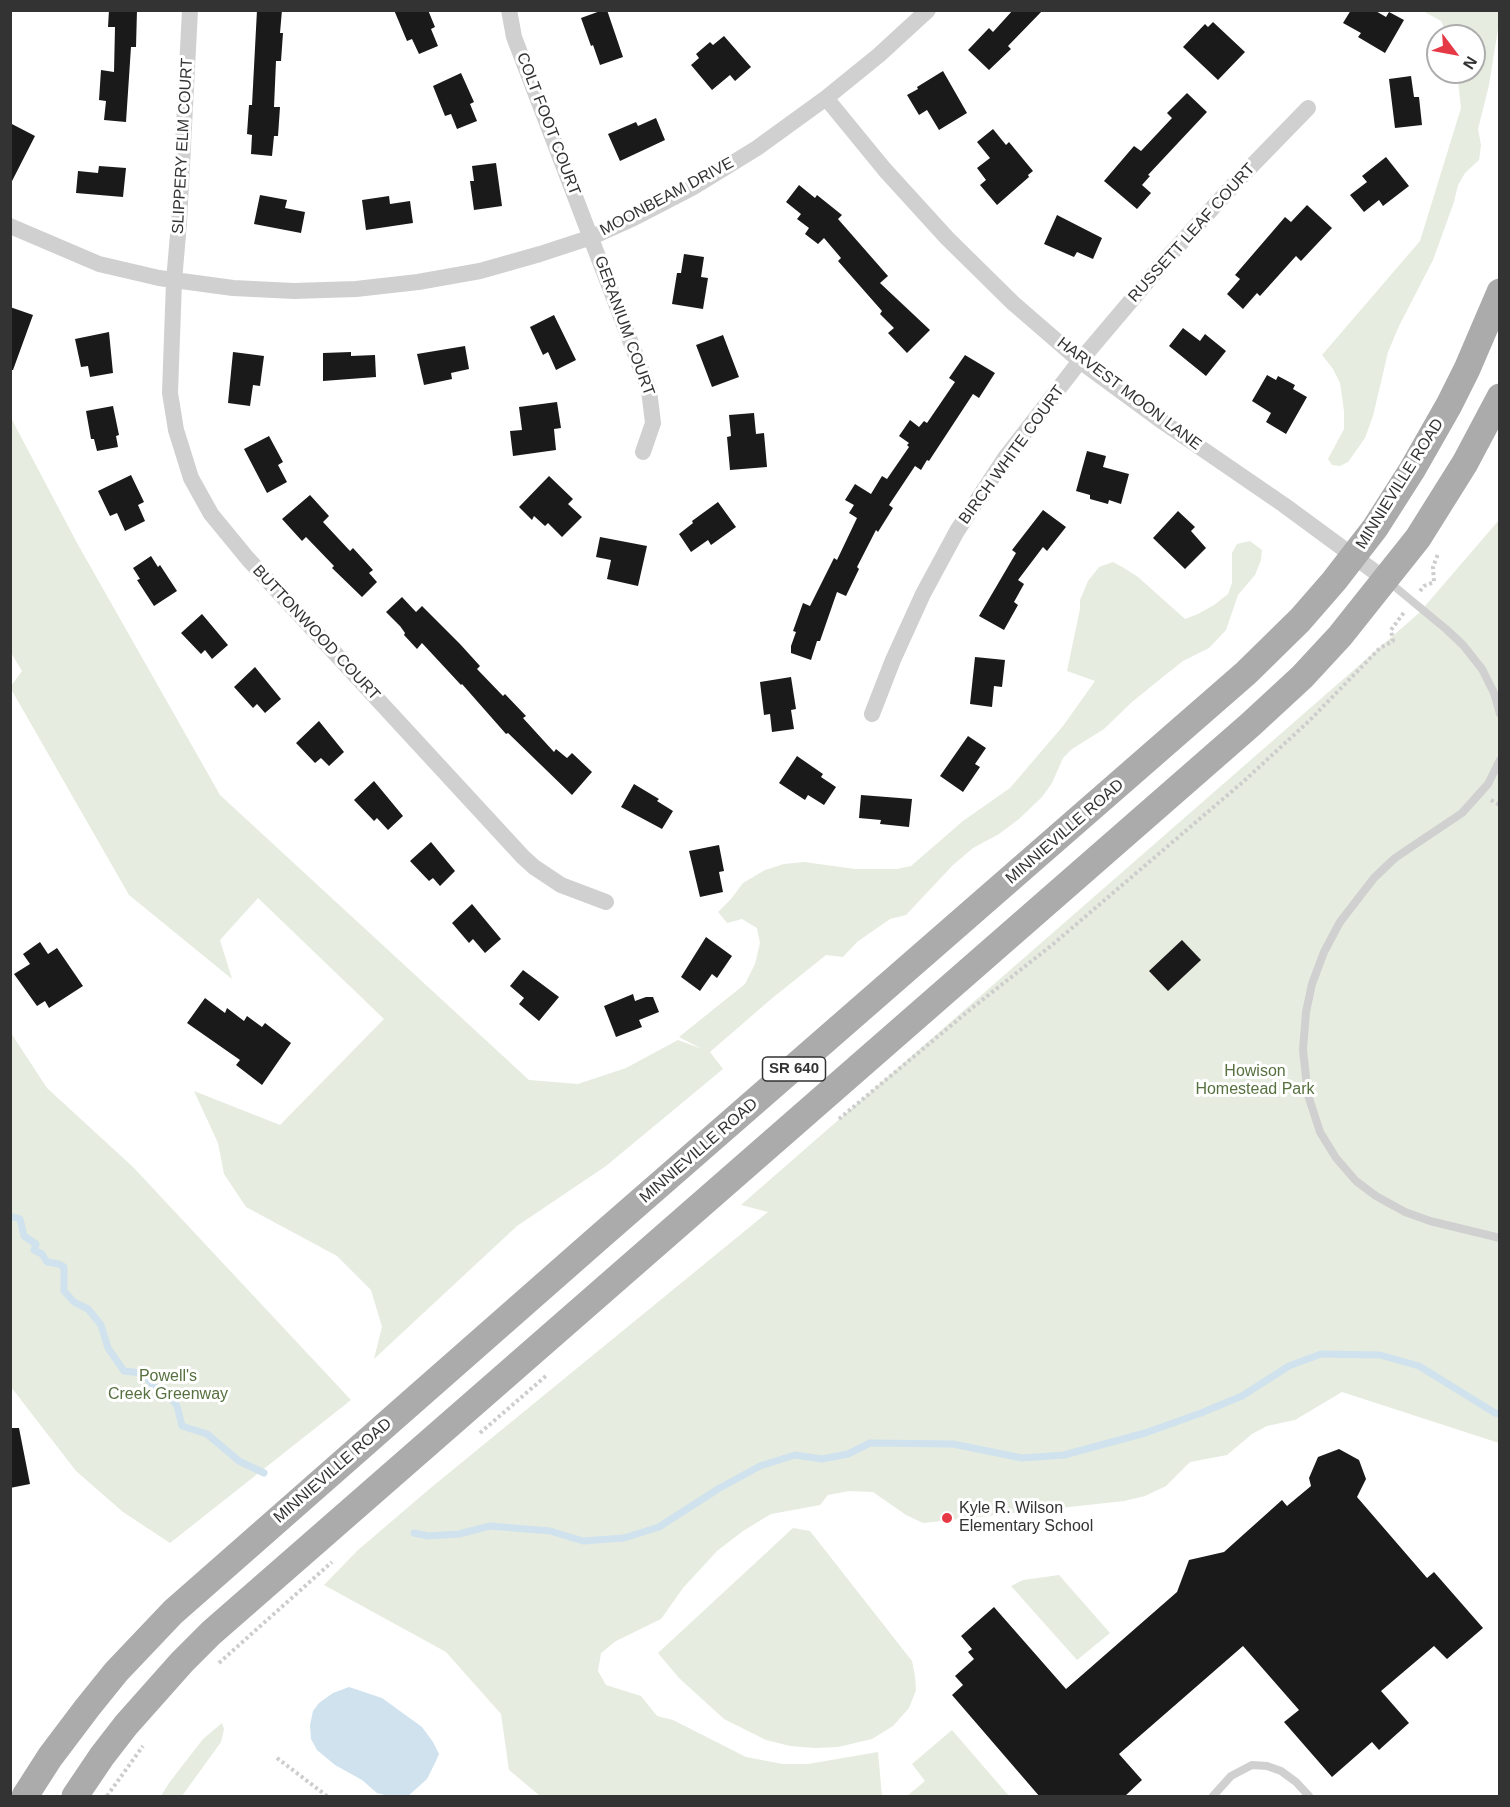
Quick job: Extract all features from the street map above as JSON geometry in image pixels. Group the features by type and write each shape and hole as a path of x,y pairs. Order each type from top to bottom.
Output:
{"main road":[{"name":"MINNIEVILLE ROAD","path":"25,1797 50,1756 94,1699 116,1672 173,1612 1246,674 1300,620 1375,528 1433,435 1467,369 1500,292"},
{"name":"SR 640","path":"75,1797 102,1756 132,1718 211,1633 1250,725 1321,657 1418,538 1448,493 1500,398"}],"street":[{"name":"SLIPPERY ELM COURT","path":"174,281 180,212 190,10"},
{"name":"COLT FOOT COURT","path":"509,10 514,37 592,237"},
{"name":"MOONBEAM DRIVE","path":"10,226 99,264 174,281 233,288 294,291 356,289 480,271 592,237 692,188 757,148 826,99 879,56 928,10"},
{"name":"HARVEST MOON LANE","path":"826,99 885,170 947,238 1013,303 1080,361 1386,580"},
{"name":"RUSSETT LEAF COURT","path":"1080,361 1191,231 1308,108"},
{"name":"GERANIUM COURT","path":"592,237 650,390 653,423 643,452"},
{"name":"BUTTONWOOD COURT","path":"174,281 170,393 174,421 191,478 211,514 248,559 523,857 561,885 606,902"},
{"name":"BIRCH WHITE COURT","path":"872,714 923,594 957,531 1005,458 1080,361"}],"lane":[{"path":"1386,580 1446,628 1463,645 1482,669 1494,693 1500,714"},
{"path":"1500,760 1488,784 1462,813 1395,858 1374,878 1340,922 1324,952 1312,984 1306,1011 1303,1050 1308,1095 1320,1132 1335,1158 1356,1181 1376,1196 1405,1212 1430,1221 1500,1238"},
{"path":"1213,1797 1231,1776 1252,1765 1267,1766 1281,1771 1296,1782 1309,1797"}],"path":[{"path":"1424,586 1434,582 1433,567 1439,552"},
{"path":"839,1119 972,1008 1052,945 1244,781 1309,721 1380,648 1393,641 1391,630"},
{"path":"472,1439 553,1369"},
{"path":"212,1669 340,1555"},
{"path":"107,1797 147,1741"},
{"path":"277,1758 327,1797"}],"green space":[{"path":"1423,11 1499,11 1489,85 1478,129 1481,145 1479,160 1465,173 1458,185 1433,260 1388,352 1373,416 1365,438 1348,462 1340,466 1332,465 1328,459 1344,429 1344,411 1340,383 1322,355 1420,241 1461,108 1458,84 1486,84 1486,24 1442,24"},
{"path":"10,416 77,543 220,795 529,1080 578,1084 626,1068 678,1040 702,1049 679,1037 745,984 755,964 760,943 757,928 742,919 727,923 718,912 743,883 765,870 784,864 804,862 855,869 897,869 911,866 963,821 1010,788 1063,726 1095,681 1067,671 1080,600 1088,581 1099,567 1113,562 1124,568 1138,577 1185,619 1214,605 1228,594 1232,583 1232,553 1237,544 1250,541 1262,550 1261,560 1255,575 1238,595 1226,630 1209,648 1183,661 1132,702 1104,729 1072,749 1063,758 1052,783 1042,797 1019,819 999,834 973,848 953,865 906,915 890,919 857,942 843,957 826,955 770,1000 710,1052 723,1069 606,1166 517,1226 374,1359 382,1327 371,1290 337,1256 246,1207 224,1174 218,1143 194,1091 280,1125 384,1019 258,898 220,940 232,979 129,895 11,689 22,671 10,651"},
{"name":"Howison Homestead Park","path":"1499,520 1499,1443 1342,1392 1295,1420 1267,1426 1252,1434 1227,1455 1190,1462 1166,1486 1145,1496 1124,1501 923,1523 906,1515 873,1492 849,1491 828,1495 820,1505 771,1514 743,1531 717,1551 683,1588 661,1619 616,1641 601,1653 598,1671 606,1685 641,1696 657,1716 673,1720 746,1757 783,1764 808,1764 878,1752 882,1796 540,1796 509,1770 501,1714 446,1652 324,1585 358,1550 433,1486 768,1212 741,1205 1419,613"},
{"name":"Powell's Creek Greenway","path":"11,1033 47,1088 133,1167 351,1400 170,1543 123,1512 76,1471 11,1387"},
{"path":"793,1528 810,1531 912,1661 916,1690 909,1708 893,1726 872,1739 838,1747 815,1748 790,1746 766,1740 724,1719 679,1678 658,1653"},
{"path":"1059,1575 1110,1633 1077,1660 1011,1586 1023,1580"},
{"path":"222,1723 224,1729 221,1742 182,1796 161,1796 203,1739"},
{"path":"952,1730 1009,1796 907,1796 925,1781 912,1764"}],"water":[{"path":"349,1687 382,1698 422,1727 433,1742 439,1754 435,1763 427,1779 408,1796 389,1796 377,1793 362,1780 335,1765 317,1750 311,1739 310,1725 313,1711 319,1703 333,1693"}],"building":[{"path":"109,10 137,10 136,47 131,47 126,122 104,120 106,101 99,100 101,70 114,72 115,27 108,27"},
{"path":"257,10 282,10 281,61 276,61 274,107 280,107 278,136 274,136 272,156 251,154 252,135 247,134 249,105 252,105"},
{"path":"394,10 428,10 435,27 431,29 438,46 419,54 412,39 407,41"},
{"path":"607,10 623,57 600,65 581,18"},
{"path":"1013,10 1043,10 1008,46 1011,49 989,70 968,50 989,28 993,32"},
{"path":"1351,10 1374,10 1386,17 1389,12 1404,20 1385,53 1358,37 1361,33 1343,23"},
{"path":"1213,22 1245,52 1218,80 1183,47 1205,24 1208,27"},
{"path":"724,36 751,67 735,81 730,75 712,90 691,65 699,58 696,54 710,42 713,45"},
{"path":"943,71 967,113 939,130 927,110 919,115 907,95"},
{"path":"461,73 474,102 470,104 477,121 457,129 451,114 445,116 433,86"},
{"path":"1411,76 1414,97 1419,97 1422,125 1395,128 1389,79"},
{"path":"1187,93 1207,112 1148,175 1150,176 1142,185 1151,193 1137,209 1104,181 1134,146 1141,151 1172,118 1167,113"},
{"path":"656,118 665,140 620,161 608,134 636,122 638,126"},
{"path":"10,123 35,136 10,185"},
{"path":"993,129 1006,145 1009,142 1033,171 997,205 980,185 986,180 977,168 990,158 977,142"},
{"path":"1386,157 1409,186 1383,206 1379,200 1364,212 1350,195 1367,182 1362,176"},
{"path":"496,163 502,206 474,210 470,181 474,181 472,166"},
{"path":"99,166 126,168 123,197 76,193 78,171 98,173"},
{"path":"799,185 815,198 817,195 842,215 838,219 888,276 880,283 930,330 907,353 888,333 894,328 880,314 882,311 838,261 841,258 824,238 818,244 805,234 809,228 797,219 801,214 786,202"},
{"path":"260,195 287,200 285,208 305,212 301,233 254,224"},
{"path":"389,196 390,204 410,201 413,223 366,230 362,200"},
{"path":"1307,205 1332,228 1301,261 1296,256 1260,296 1257,293 1243,309 1227,294 1240,279 1235,275 1285,217 1291,222"},
{"path":"1057,215 1102,238 1093,259 1077,252 1074,257 1044,244"},
{"path":"684,254 704,257 701,277 708,278 703,309 672,304 677,273 681,273"},
{"path":"10,307 33,315 13,370 10,370"},
{"path":"554,315 576,360 556,370 548,352 543,355 530,327"},
{"path":"1183,328 1200,341 1205,334 1226,351 1206,376 1169,346"},
{"path":"109,332 113,373 90,377 88,366 81,367 75,339"},
{"path":"723,335 739,377 712,387 696,345"},
{"path":"465,346 469,369 451,373 452,379 424,385 417,354"},
{"path":"233,352 264,356 260,386 253,385 250,406 228,403"},
{"path":"351,352 351,356 375,355 376,377 323,381 323,353"},
{"path":"965,355 995,373 979,398 973,394 929,461 927,460 921,470 915,466 889,505 893,508 878,532 876,530 857,567 859,569 846,596 837,592 811,660 791,653 796,632 793,631 803,603 810,606 834,558 837,560 857,518 849,513 854,505 845,500 855,484 871,494 882,476 887,479 909,447 907,445 909,443 899,436 910,420 919,427 924,421 927,423 955,382 949,378"},
{"path":"1267,375 1276,380 1278,376 1295,385 1293,389 1307,397 1286,434 1266,422 1271,413 1252,401"},
{"path":"557,402 561,428 554,429 556,450 513,456 510,431 522,430 519,407"},
{"path":"113,406 119,435 116,436 118,447 97,451 94,439 91,439 86,411"},
{"path":"754,413 756,434 764,433 767,467 730,470 727,437 731,436 729,415"},
{"path":"269,436 283,462 278,465 287,482 267,493 244,449"},
{"path":"1087,451 1106,456 1103,467 1129,474 1121,504 1109,500 1108,504 1090,499 1090,495 1076,491"},
{"path":"131,475 144,502 138,505 145,521 125,531 117,513 110,516 98,491"},
{"path":"549,476 573,499 568,504 582,517 562,537 548,523 545,526 534,516 532,520 519,507"},
{"path":"310,495 329,516 323,522 350,551 353,548 373,570 369,573 377,582 362,597 332,568 334,566 306,537 302,541 282,519"},
{"path":"718,502 736,527 711,545 708,540 691,552 679,534 693,523 692,521"},
{"path":"1043,510 1066,527 1047,551 1043,547 1018,580 1024,584 1014,602 1018,605 1004,630 979,616 1016,553 1012,550"},
{"path":"1178,511 1195,527 1191,531 1206,548 1185,569 1153,538"},
{"path":"600,537 647,546 638,586 607,579 611,560 596,557"},
{"path":"151,556 158,567 160,565 177,591 154,606 137,580 140,579 133,568"},
{"path":"402,597 416,612 422,606 460,644 480,666 477,669 526,716 523,718 554,752 556,749 567,758 572,753 592,772 572,795 508,733 506,734 422,643 417,649 404,635 400,626 386,612"},
{"path":"202,614 228,645 212,659 205,650 201,654 181,633"},
{"path":"975,657 1005,660 1002,687 994,686 992,707 970,704"},
{"path":"255,667 281,699 265,713 257,704 253,708 234,687"},
{"path":"791,677 796,709 791,710 794,729 772,732 770,714 764,715 760,682"},
{"path":"319,721 344,752 329,766 321,758 315,763 296,743"},
{"path":"968,736 986,748 975,764 980,767 963,792 940,776"},
{"path":"797,756 823,774 821,777 836,787 824,805 808,795 805,800 779,783"},
{"path":"374,781 403,816 388,830 377,818 374,821 354,800"},
{"path":"634,784 659,799 657,801 673,811 662,829 621,807"},
{"path":"861,795 912,799 909,827 880,824 881,820 859,818"},
{"path":"431,842 455,871 440,886 433,878 429,881 410,861"},
{"path":"719,845 724,871 719,872 723,892 700,897 689,851"},
{"path":"472,904 501,939 485,953 473,939 469,943 452,923"},
{"path":"706,937 732,956 717,978 712,974 700,991 681,977"},
{"path":"1182,940 1201,960 1168,991 1149,971"},
{"path":"40,942 48,954 57,948 83,986 49,1008 45,1001 37,1006 14,974 30,964 23,954"},
{"path":"523,970 559,997 539,1021 519,1004 524,998 510,986"},
{"path":"633,994 635,1001 653,997 659,1012 639,1020 642,1027 616,1037 604,1006"},
{"path":"205,998 225,1013 227,1008 244,1021 247,1016 262,1027 265,1023 291,1043 262,1085 236,1065 240,1060 187,1023"},
{"path":"10,1428 19,1428 30,1484 10,1488"},
{"path":"1339,1449 1359,1460 1366,1479 1357,1497 1427,1578 1434,1572 1483,1628 1447,1659 1434,1646 1381,1691 1409,1723 1379,1750 1372,1742 1332,1777 1284,1722 1299,1710 1243,1646 1119,1754 1142,1780 1124,1797 1040,1797 952,1695 963,1685 955,1676 974,1659 968,1652 972,1649 961,1636 994,1607 1066,1689 1177,1592 1189,1560 1224,1552 1282,1500 1287,1506 1311,1486 1309,1478 1318,1457"}],"waterway":[{"path":"10,1216 20,1219 24,1236 36,1244 34,1250 42,1254 47,1262 64,1267 64,1291 74,1302 88,1309 101,1325 108,1348 124,1371 142,1373 157,1390 172,1399 177,1406 182,1426 207,1434 239,1461 264,1473"},
{"path":"414,1533 428,1536 459,1534 490,1526 550,1531 583,1541 624,1538 659,1527 718,1489 760,1466 795,1455 822,1459 848,1454 870,1443 953,1444 1022,1458 1064,1455 1145,1433 1201,1413 1242,1396 1289,1366 1321,1354 1380,1355 1419,1366 1500,1414"}],"place":[{"name":"Kyle R. Wilson Elementary School","path":"947,1518"}]}
